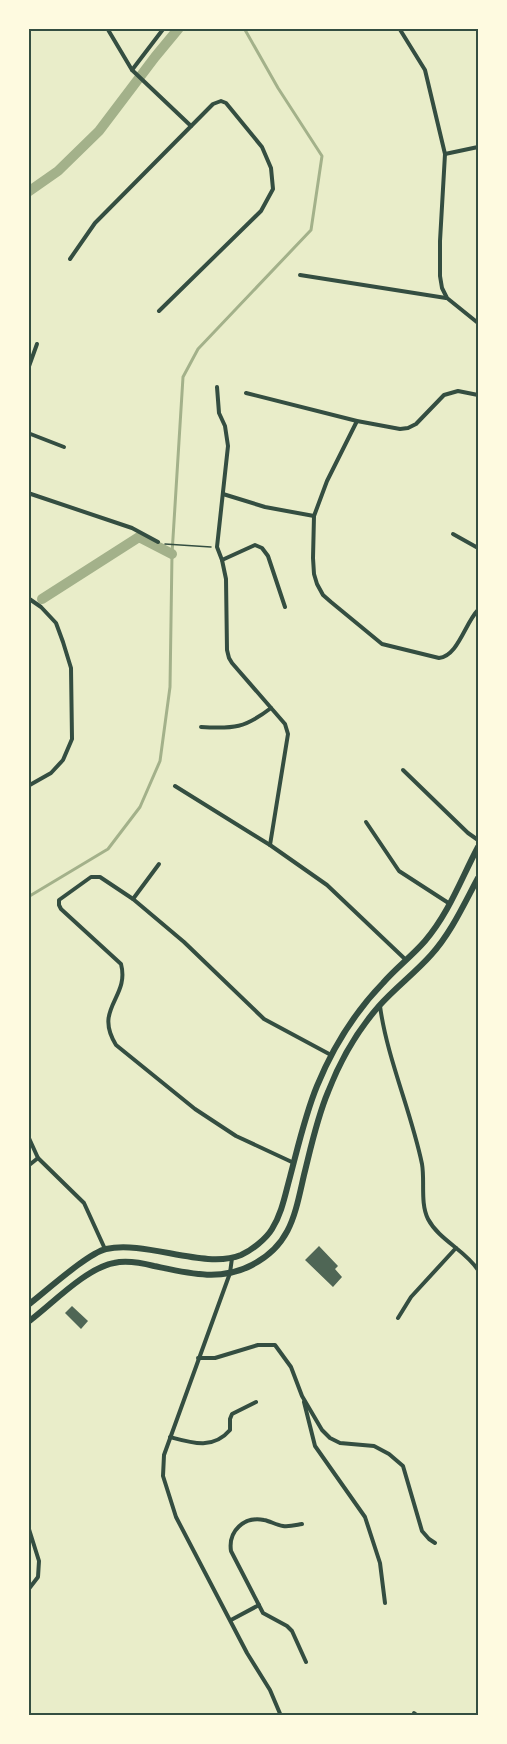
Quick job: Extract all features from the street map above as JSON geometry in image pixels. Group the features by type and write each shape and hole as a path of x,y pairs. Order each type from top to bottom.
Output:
{"main road":[{"path":"28,1305 92,1256 105,1249 125,1248 221,1259 241,1255 256,1245 271,1230 280,1212 316,1087 331,1055 352,1019 368,999 424,943 437,925 478,847"},
{"path":"28,1322 82,1278 112,1263 144,1264 194,1274 214,1275 243,1270 266,1257 280,1244 296,1214 304,1173 327,1092 358,1033 379,1005 442,942 478,878"}],"street":[{"path":"107,28 132,70 191,126"},
{"path":"132,70 164,28"},
{"path":"399,28 425,70 445,154 440,241 442,288 447,298 478,323"},
{"path":"70,260 95,223 213,104 221,101 230,106 262,147 271,168 273,189 261,212 159,311"},
{"path":"445,154 478,147"},
{"path":"300,276 447,298"},
{"path":"28,369 38,344"},
{"path":"217,387 219,413 225,426 228,446 217,547 226,579 227,650 232,663 285,724 288,734 270,846"},
{"path":"246,393 357,421 400,429 416,424 444,395 458,391 478,395"},
{"path":"357,421 327,481 314,516 314,574 323,595 382,644 433,657 449,655 470,618 478,610"},
{"path":"28,433 64,447"},
{"path":"28,493 132,528 158,542"},
{"path":"223,494 265,507 314,516"},
{"path":"453,534 478,548"},
{"path":"222,560 255,545 262,548 268,556 285,607"},
{"path":"28,598 41,607 56,623 63,642 71,668 72,739 63,760 51,773 28,786"},
{"path":"201,727 224,728 248,724 271,708"},
{"path":"402,771 461,827 478,840"},
{"path":"175,786 327,885 406,960"},
{"path":"366,822 399,871 450,904"},
{"path":"133,899 159,864"},
{"path":"294,1163 236,1136 195,1109 116,1045 110,1034 107,1020 121,984 123,974 120,964 60,907 61,898 90,877 100,877 133,899 184,942 264,1019 331,1055"},
{"path":"379,1005 382,1025 410,1115 422,1167 424,1206 427,1218 434,1228 473,1262 478,1270"},
{"path":"28,1136 39,1158 84,1203 105,1249"},
{"path":"28,1166 39,1158"},
{"path":"398,1318 411,1297 456,1248"},
{"path":"232,1257 230,1273 164,1455 163,1476 176,1517 247,1653 270,1690 281,1716"},
{"path":"198,1358 215,1358 258,1345 274,1345 291,1367 302,1396 315,1446 365,1517 380,1563 384,1603"},
{"path":"302,1396 322,1430 330,1438 340,1443 374,1446 389,1454 403,1466 422,1531 435,1543"},
{"path":"170,1437 208,1444 219,1440 230,1430 232,1414 256,1402"},
{"path":"302,1524 285,1526 265,1520 251,1520 237,1528 232,1534 230,1544 231,1551 258,1605 267,1616 292,1631 306,1662"},
{"path":"28,1526 39,1561 38,1577 28,1590"},
{"path":"231,1620 258,1605"}],"path":[{"path":"165,544 217,547"}],"building":[{"path":"319,1246 338,1266 335,1269 342,1277 333,1287 305,1260"},
{"path":"72,1306 88,1321 81,1329 65,1313"}],"waterway":[{"path":"28,192 58,171 99,131 179,28"},
{"path":"28,897 108,849 140,807 160,761 170,687 172,554 183,377 198,349 311,230 322,156 278,88 244,28"},
{"path":"42,599 139,537 172,554"}]}
